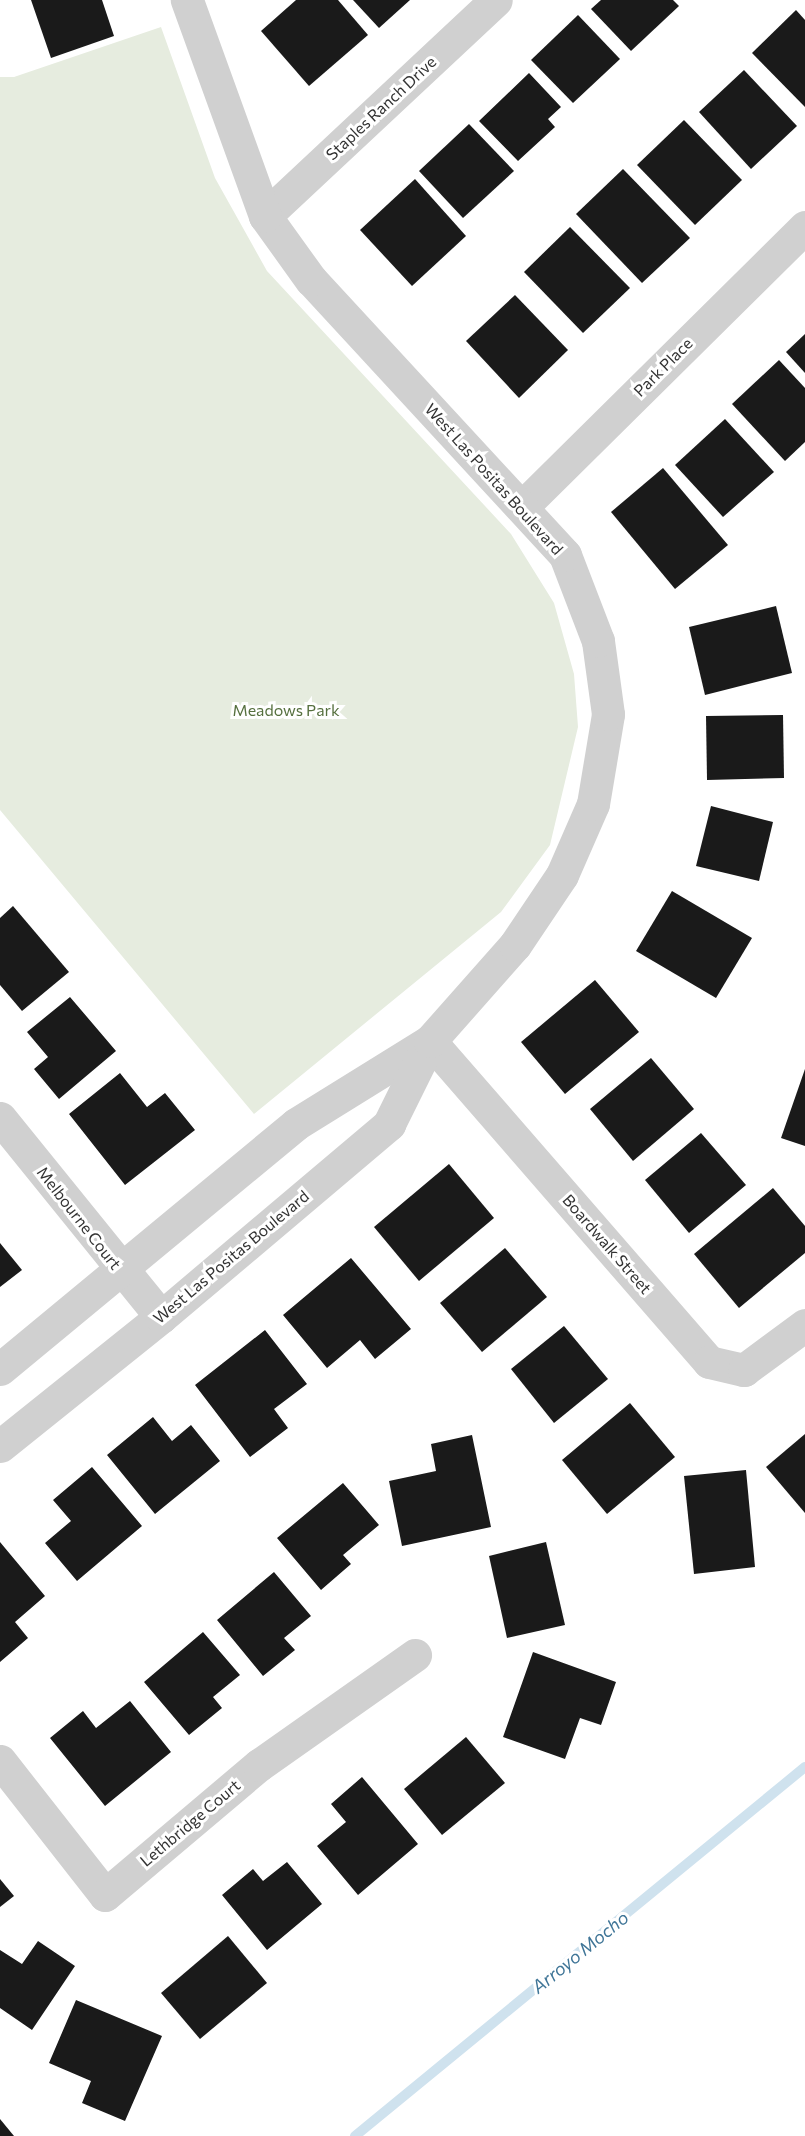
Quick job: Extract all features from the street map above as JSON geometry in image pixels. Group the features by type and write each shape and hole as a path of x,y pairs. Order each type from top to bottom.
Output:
{"street":[{"name":"West Las Positas Boulevard","path":"0,1446 161,1317 389,1124 430,1041 521,936 562,875 593,804 608,714 598,641 565,555 311,280 266,216 187,0"},
{"name":"Staples Ranch Drive","path":"266,216 496,0"},
{"name":"Park Place","path":"522,507 805,227"},
{"name":"West Las Positas Boulevard","path":"0,1369 296,1124 430,1041"},
{"name":"Boardwalk Street","path":"430,1041 709,1362 744,1370 805,1325"},
{"name":"Melbourne Court","path":"0,1118 120,1270 161,1317"},
{"name":"Lethbridge Court","path":"0,1761 105,1895 259,1766 415,1655"}],"green space":[{"name":"Meadows Park","path":"161,27 215,178 267,271 511,534 554,603 574,674 578,727 550,845 501,912 254,1114 0,810 0,77 14,77"}],"building":[{"path":"31,0 102,0 114,36 51,58"},
{"path":"296,0 338,0 368,35 309,86 261,31"},
{"path":"353,0 410,0 379,28"},
{"path":"601,0 673,0 679,6 631,51 591,9"},
{"path":"796,10 805,20 805,107 752,53"},
{"path":"578,15 620,59 573,103 531,60"},
{"path":"744,70 797,126 751,169 699,112"},
{"path":"529,73 561,107 548,119 555,127 518,161 479,121"},
{"path":"684,120 742,180 695,225 637,165"},
{"path":"469,124 514,171 463,218 419,171"},
{"path":"623,169 690,238 642,283 576,214"},
{"path":"415,179 466,236 412,286 360,230"},
{"path":"570,227 630,288 583,333 524,272"},
{"path":"515,295 568,350 519,398 466,341"},
{"path":"805,334 805,373 786,352"},
{"path":"779,360 805,388 805,442 785,461 732,404"},
{"path":"725,419 774,472 723,517 675,465"},
{"path":"663,468 728,545 675,589 611,512"},
{"path":"776,606 792,673 705,695 689,627"},
{"path":"783,715 784,778 707,780 706,716"},
{"path":"711,806 773,822 759,881 696,866"},
{"path":"672,891 752,938 716,998 636,951"},
{"path":"13,906 69,972 22,1011 0,985 0,918"},
{"path":"595,980 639,1032 565,1094 521,1042"},
{"path":"70,997 116,1051 59,1099 34,1069 48,1057 27,1032"},
{"path":"651,1058 694,1109 633,1161 590,1109"},
{"path":"805,1069 805,1146 781,1138"},
{"path":"120,1073 147,1107 165,1093 195,1130 125,1185 69,1114"},
{"path":"701,1133 746,1185 689,1233 645,1180"},
{"path":"449,1164 494,1218 419,1281 374,1227"},
{"path":"773,1188 805,1226 805,1253 739,1308 694,1254"},
{"path":"0,1243 22,1270 0,1287"},
{"path":"505,1248 547,1297 482,1352 440,1303"},
{"path":"351,1258 411,1329 375,1359 360,1340 327,1368 283,1315"},
{"path":"564,1326 608,1379 554,1423 511,1369"},
{"path":"265,1330 307,1384 274,1409 288,1428 250,1457 195,1385"},
{"path":"630,1403 675,1457 607,1514 562,1460"},
{"path":"153,1417 172,1441 191,1425 220,1461 155,1514 107,1455"},
{"path":"805,1434 805,1513 766,1467"},
{"path":"472,1435 491,1527 402,1546 389,1481 436,1471 431,1444"},
{"path":"92,1467 142,1526 77,1581 45,1543 71,1521 53,1500"},
{"path":"746,1470 755,1567 694,1574 684,1476"},
{"path":"343,1483 379,1525 343,1555 351,1564 321,1590 277,1538"},
{"path":"0,1542 45,1596 15,1622 28,1638 0,1662"},
{"path":"546,1542 565,1625 507,1638 489,1556"},
{"path":"274,1572 311,1616 284,1638 295,1650 263,1676 217,1620"},
{"path":"203,1632 240,1675 213,1697 222,1708 189,1735 144,1682"},
{"path":"533,1652 616,1682 601,1725 580,1718 565,1759 503,1737"},
{"path":"130,1701 171,1752 105,1806 50,1738 83,1711 96,1728"},
{"path":"466,1737 505,1783 442,1835 404,1789"},
{"path":"362,1777 418,1844 358,1895 317,1846 346,1822 331,1804"},
{"path":"287,1862 322,1904 267,1950 222,1895 253,1869 263,1881"},
{"path":"0,1879 14,1896 0,1907"},
{"path":"228,1936 267,1983 200,2039 161,1993"},
{"path":"38,1941 75,1966 32,2030 0,2008 0,1950 22,1964"},
{"path":"76,2000 162,2036 125,2121 82,2103 91,2081 49,2063"},
{"path":"0,2119 14,2136 0,2136"}],"waterway":[{"name":"Arroyo Mocho","path":"355,2136 805,1767"}]}
